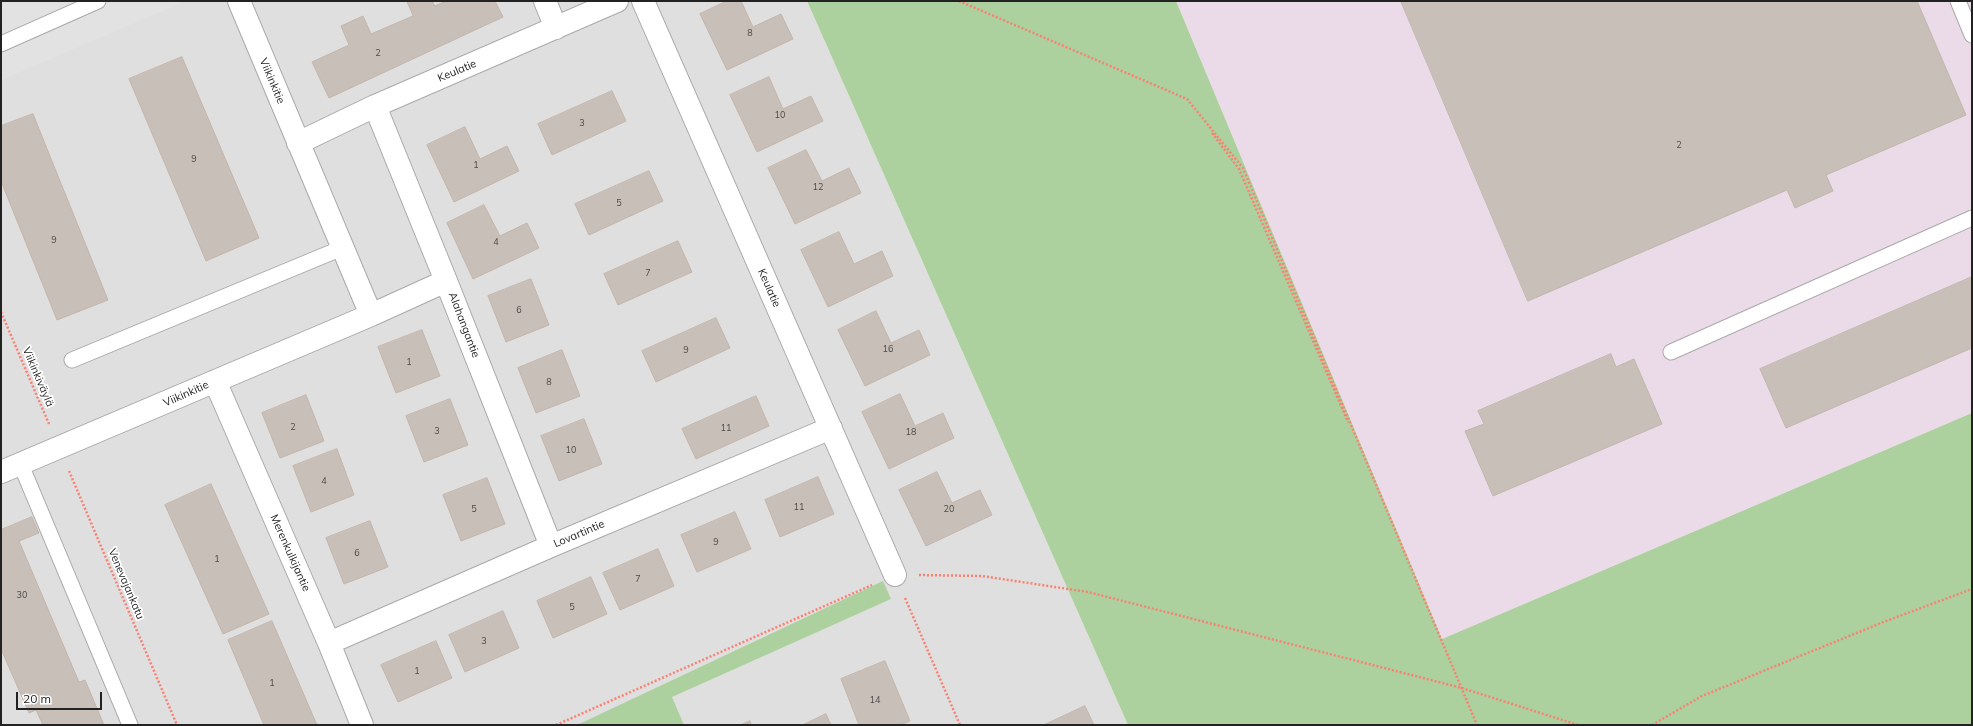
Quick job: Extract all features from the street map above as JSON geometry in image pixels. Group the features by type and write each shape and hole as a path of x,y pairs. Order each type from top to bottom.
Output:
{"street":[{"name":"Viikinkitie","path":"239,1 371,315"},
{"path":"545,1 556,28"},
{"name":"Keulatie","path":"298,143 375,106 617,1"},
{"name":"Keulatie","path":"643,1 895,575"},
{"name":"Alahangantie","path":"375,106 446,281 550,546"},
{"name":"Viikinkitie","path":"11,468 60,449 371,315 446,281"},
{"name":"Merenkulkijantie","path":"215,381 329,643 362,725"},
{"name":"Lovartintie","path":"329,643 550,546 831,428"}],"lane":[{"path":"1,44 98,1"},
{"path":"1958,1 1972,35"},
{"path":"1671,352 1972,218"},
{"path":"72,360 342,248"},
{"path":"11,468 130,725"}],"path":[{"path":"959,1 1186,99 1243,168 1442,639 1476,725"},
{"name":"Viikinkiväylä","path":"1,312 60,449"},
{"name":"Venevajankatu","path":"60,449 177,725"},
{"path":"895,575 960,725"},
{"path":"556,725 895,575 982,576 1088,592 1462,688 1578,725"},
{"path":"1652,725 1702,696 1886,621 1972,589"}],"shaded area":[{"path":"1,1 807,1 1128,725 1,725"},
{"path":"1,1 182,1 183,2 1,80"},
{"path":"1176,1 1972,1 1972,413 1442,639"}],"green space":[{"path":"807,1 1176,1 1442,639 1972,413 1972,725 1128,725"},
{"path":"883,581 891,599 672,697 684,725 577,725"}],"building":[{"path":"407,1 432,1 435,6 446,1 495,1 503,17 329,98 312,62 349,45 341,26 363,16 371,34 413,16"},
{"path":"727,1 741,1 753,27 781,14 793,39 727,70 700,14"},
{"path":"1401,1 1917,1 1966,115 1826,175 1833,191 1795,208 1787,190 1528,301"},
{"path":"182,57 259,238 206,261 129,79"},
{"path":"769,77 783,109 811,96 823,121 757,152 730,95"},
{"path":"612,91 626,121 552,155 538,124"},
{"path":"33,114 108,300 57,320 1,181 1,126"},
{"path":"465,127 480,159 507,146 519,171 454,202 427,145"},
{"path":"806,150 822,181 849,168 861,193 795,224 768,168"},
{"path":"649,171 663,201 589,235 575,204"},
{"path":"484,205 500,236 527,223 539,248 473,279 447,223"},
{"path":"839,232 854,264 882,251 893,276 828,307 801,250"},
{"path":"678,241 692,272 618,305 604,274"},
{"path":"1972,277 1972,348 1786,428 1760,369"},
{"path":"531,279 549,325 506,342 488,296"},
{"path":"876,311 891,343 919,330 930,355 865,386 838,330"},
{"path":"716,318 730,348 656,382 642,351"},
{"path":"422,330 440,376 396,393 378,347"},
{"path":"562,350 580,396 536,413 518,368"},
{"path":"1611,354 1616,367 1634,359 1662,424 1493,496 1465,431 1484,424 1478,411"},
{"path":"900,394 915,426 943,413 954,438 889,469 862,412"},
{"path":"306,395 324,441 280,458 262,413"},
{"path":"756,396 769,426 696,459 682,429"},
{"path":"450,399 468,445 424,462 406,416"},
{"path":"584,419 602,464 559,481 541,436"},
{"path":"337,449 354,495 311,512 293,466"},
{"path":"937,472 952,503 980,490 992,515 926,546 899,490"},
{"path":"818,477 834,514 780,537 765,500"},
{"path":"487,478 505,524 461,541 443,495"},
{"path":"211,484 269,614 223,634 165,505"},
{"path":"735,512 751,549 697,572 681,535"},
{"path":"32,517 39,533 19,541 79,682 85,680 104,725 43,725 36,710 29,713 1,649 1,530"},
{"path":"370,521 388,567 344,584 326,538"},
{"path":"658,549 674,586 620,610 603,573"},
{"path":"591,577 607,614 553,638 537,601"},
{"path":"503,611 519,648 465,672 449,635"},
{"path":"272,621 317,725 264,725 228,640"},
{"path":"436,641 452,678 398,702 381,665"},
{"path":"885,661 910,721 900,725 859,725 841,679"},
{"path":"1085,706 1094,725 1044,725"},
{"path":"826,714 831,725 803,725"},
{"path":"750,721 751,725 741,725"}]}
